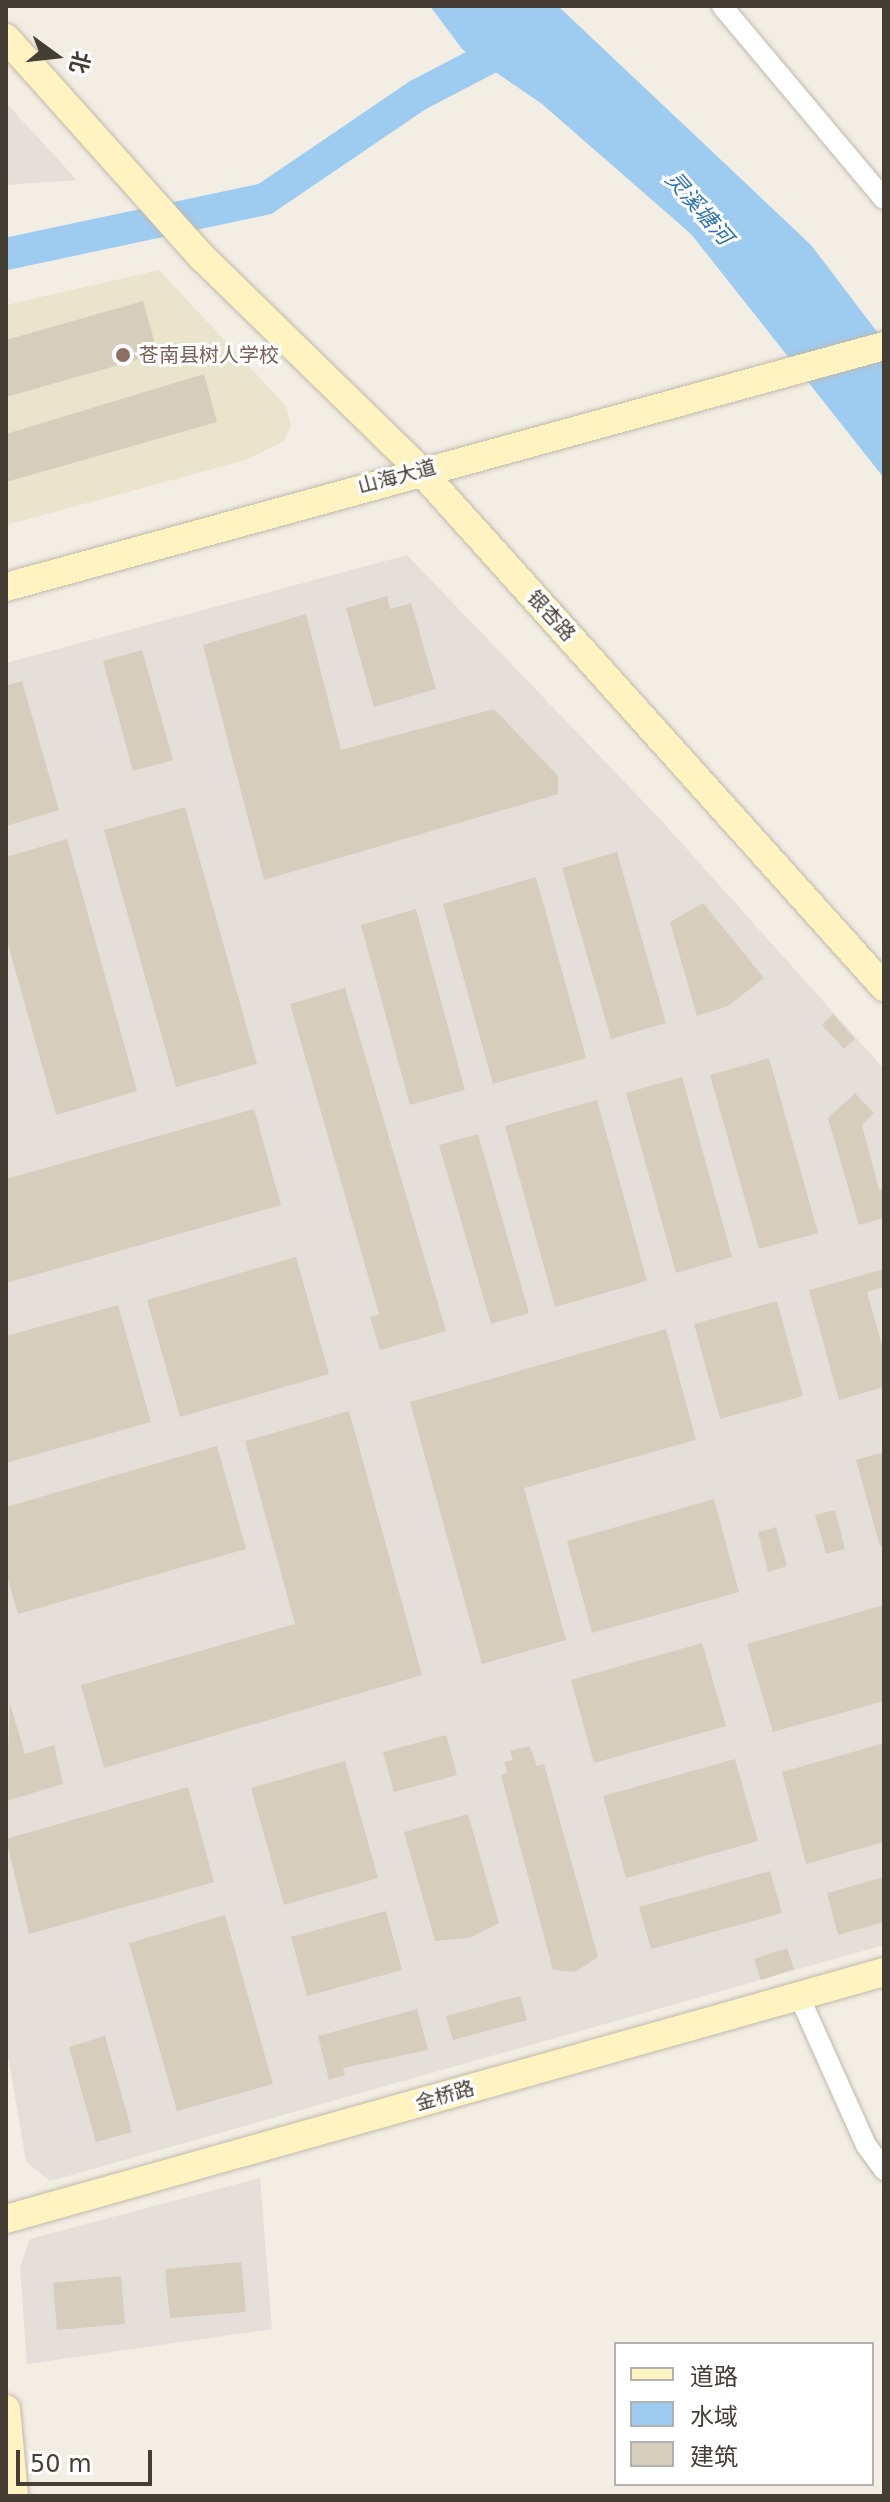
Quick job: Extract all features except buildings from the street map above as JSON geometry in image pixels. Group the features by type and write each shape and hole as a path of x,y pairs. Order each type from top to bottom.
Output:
{"street":[{"path":"722,6 884,199"},
{"name":"银杏路","path":"6,38 203,258 420,470 884,987"},
{"name":"山海大道","path":"6,587 420,470 884,346"},
{"name":"金桥路","path":"6,2219 884,1972"},
{"path":"799,1996 866,2145 884,2170"},
{"path":"6,2409 14,2496"}],"shaded area":[{"path":"6,103 77,180 6,185"},
{"name":"苍南县树人学校","path":"159,270 286,406 291,425 284,441 246,460 6,525 6,305"},
{"path":"407,555 660,819 884,1069 884,1945 50,2181 26,2162 6,2044 6,663"},
{"path":"260,2178 272,2329 27,2364 20,2267 30,2239"}],"water":[{"name":"灵溪塘河","path":"430,6 558,6 811,245 884,341 884,478 691,234 542,104 462,49"}],"waterway":[{"path":"6,254 265,199 418,95 520,42"}],"place":[{"name":"苍南县树人学校","path":"123,355"}]}
